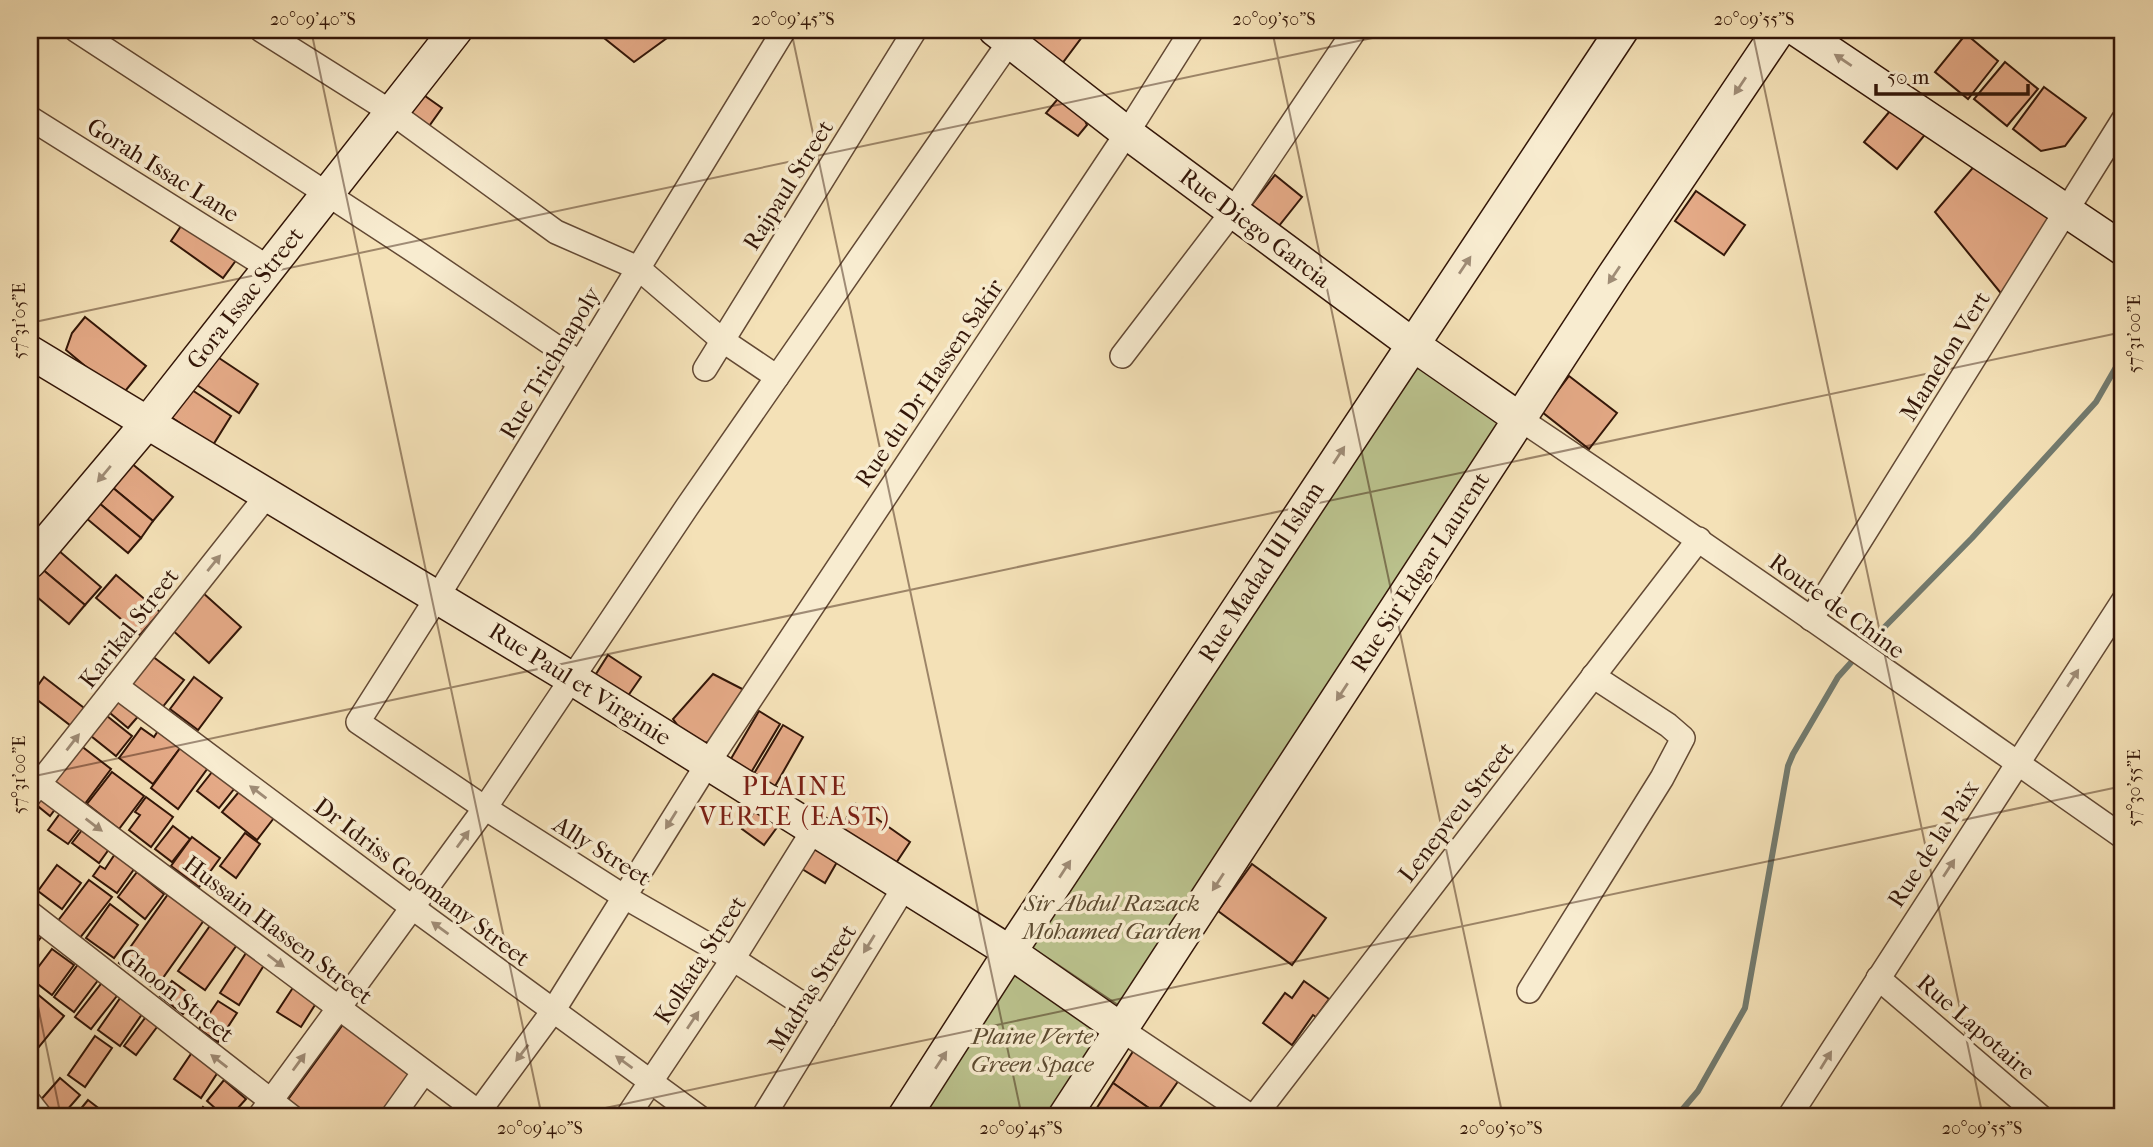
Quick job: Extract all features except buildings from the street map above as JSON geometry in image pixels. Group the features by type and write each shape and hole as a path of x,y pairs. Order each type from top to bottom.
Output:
{"main road":[{"name":"Gora Issac Street","path":"30,562 148,422 456,30"},
{"name":"Rue Madad Ul Islam","path":"904,1117 1010,952 1622,30"},
{"name":"Rue Sir Edgar Laurent","path":"1065,1117 1520,419 1779,30"},
{"path":"1797,30 2072,202 2123,228"},
{"path":"1836,30 2072,202 2123,249"},
{"name":"Rue Diego Garcia","path":"1002,35 1127,133 1412,344 1520,419"},
{"name":"Rue Paul et Virginie","path":"30,352 438,596 708,763 1010,952 1122,1030"}],"street":[{"path":"76,30 419,254 580,363"},
{"path":"261,30 391,112 556,232 638,268 722,340 777,377"},
{"name":"Rue Trichnapoly","path":"358,722 784,30"},
{"name":"Rajpaul Street","path":"705,369 915,30"},
{"name":"Rue du Dr Hassen Sakir","path":"479,1116 553,1012 708,763 1127,133 1192,30"},
{"path":"1122,356 1233,211 1355,30"},
{"path":"265,1109 485,808 777,377 1002,35"},
{"name":"Gorah Issac Lane","path":"30,118 269,268"},
{"name":"Mamelon Vert","path":"1811,619 2123,120"},
{"name":"Route de Chine","path":"1520,419 1699,539 2123,837"},
{"name":"Karikal Street","path":"34,789 268,494"},
{"name":"Lenepveu Street","path":"1253,1117 1699,539"},
{"name":"Rue de la Paix","path":"1789,1117 2123,601"},
{"path":"1529,991 1662,778 1683,738 1668,725 1593,676"},
{"name":"Dr Idriss Goomany Street","path":"116,686 553,1012 699,1117"},
{"name":"Ally Street","path":"358,722 485,808 623,896 733,959 824,1018"},
{"name":"Hussain Hassen Street","path":"34,789 339,1008 479,1116"},
{"name":"Kolkata Street","path":"627,1117 733,959 814,829"},
{"name":"Madras Street","path":"764,1117 905,886"},
{"name":"Ghoon Street","path":"30,912 265,1109 292,1117"},
{"name":"Rue Lapotaire","path":"1878,978 2041,1117"},
{"path":"1122,1030 1253,1117"},
{"path":"392,1117 424,1072"},
{"path":"30,1103 41,1117"}],"green space":[{"name":"Sir Abdul Razack Mohamed Garden","path":"1412,357 1505,417 1124,1009 1024,942"},
{"name":"Plaine Verte Green Space","path":"1017,963 1117,1030 1060,1117 916,1117"}],"waterway":[{"path":"1863,649 1972,538 2096,402 2123,355"},
{"path":"1676,1117 1698,1091 1745,1008 1788,766 1838,677 1856,657"}],"district":[{"name":"PLAINE VERTE (EAST)","path":"795,801"}]}
